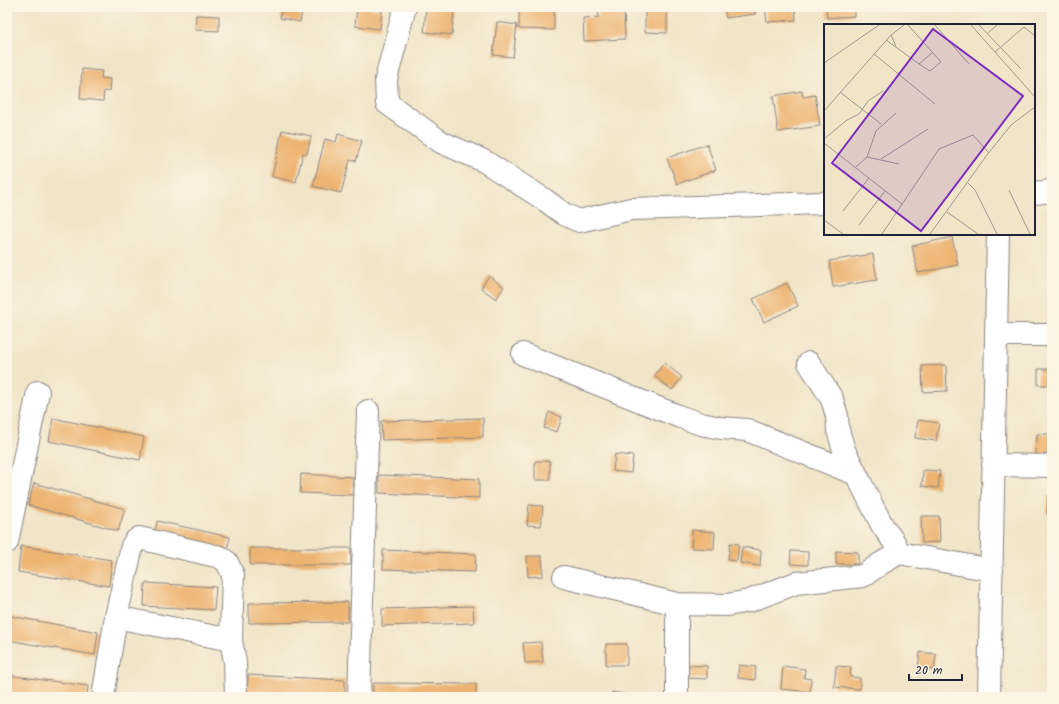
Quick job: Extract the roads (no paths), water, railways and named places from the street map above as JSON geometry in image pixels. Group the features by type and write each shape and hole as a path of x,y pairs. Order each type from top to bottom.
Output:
{"street":[{"path":"405,7 386,79 387,103 441,142 484,161 564,214 579,221 631,209 824,203"},
{"path":"1035,193 1052,191"},
{"path":"989,697 998,235"},
{"path":"996,335 1052,335"},
{"path":"523,354 678,416 701,424 720,428 747,430 856,474"},
{"path":"809,363 832,399 837,416 838,430 844,450 882,525 894,542 899,553"},
{"path":"7,542 38,392"},
{"path":"359,697 368,411"},
{"path":"994,465 1052,466"},
{"path":"103,697 116,617 132,546 139,538 220,557 227,562 233,575 231,640 235,662 236,697"},
{"path":"564,577 677,604 727,605 749,601 796,583 863,576 899,553 992,570"},
{"path":"677,604 677,697"},
{"path":"116,617 231,640"}]}
